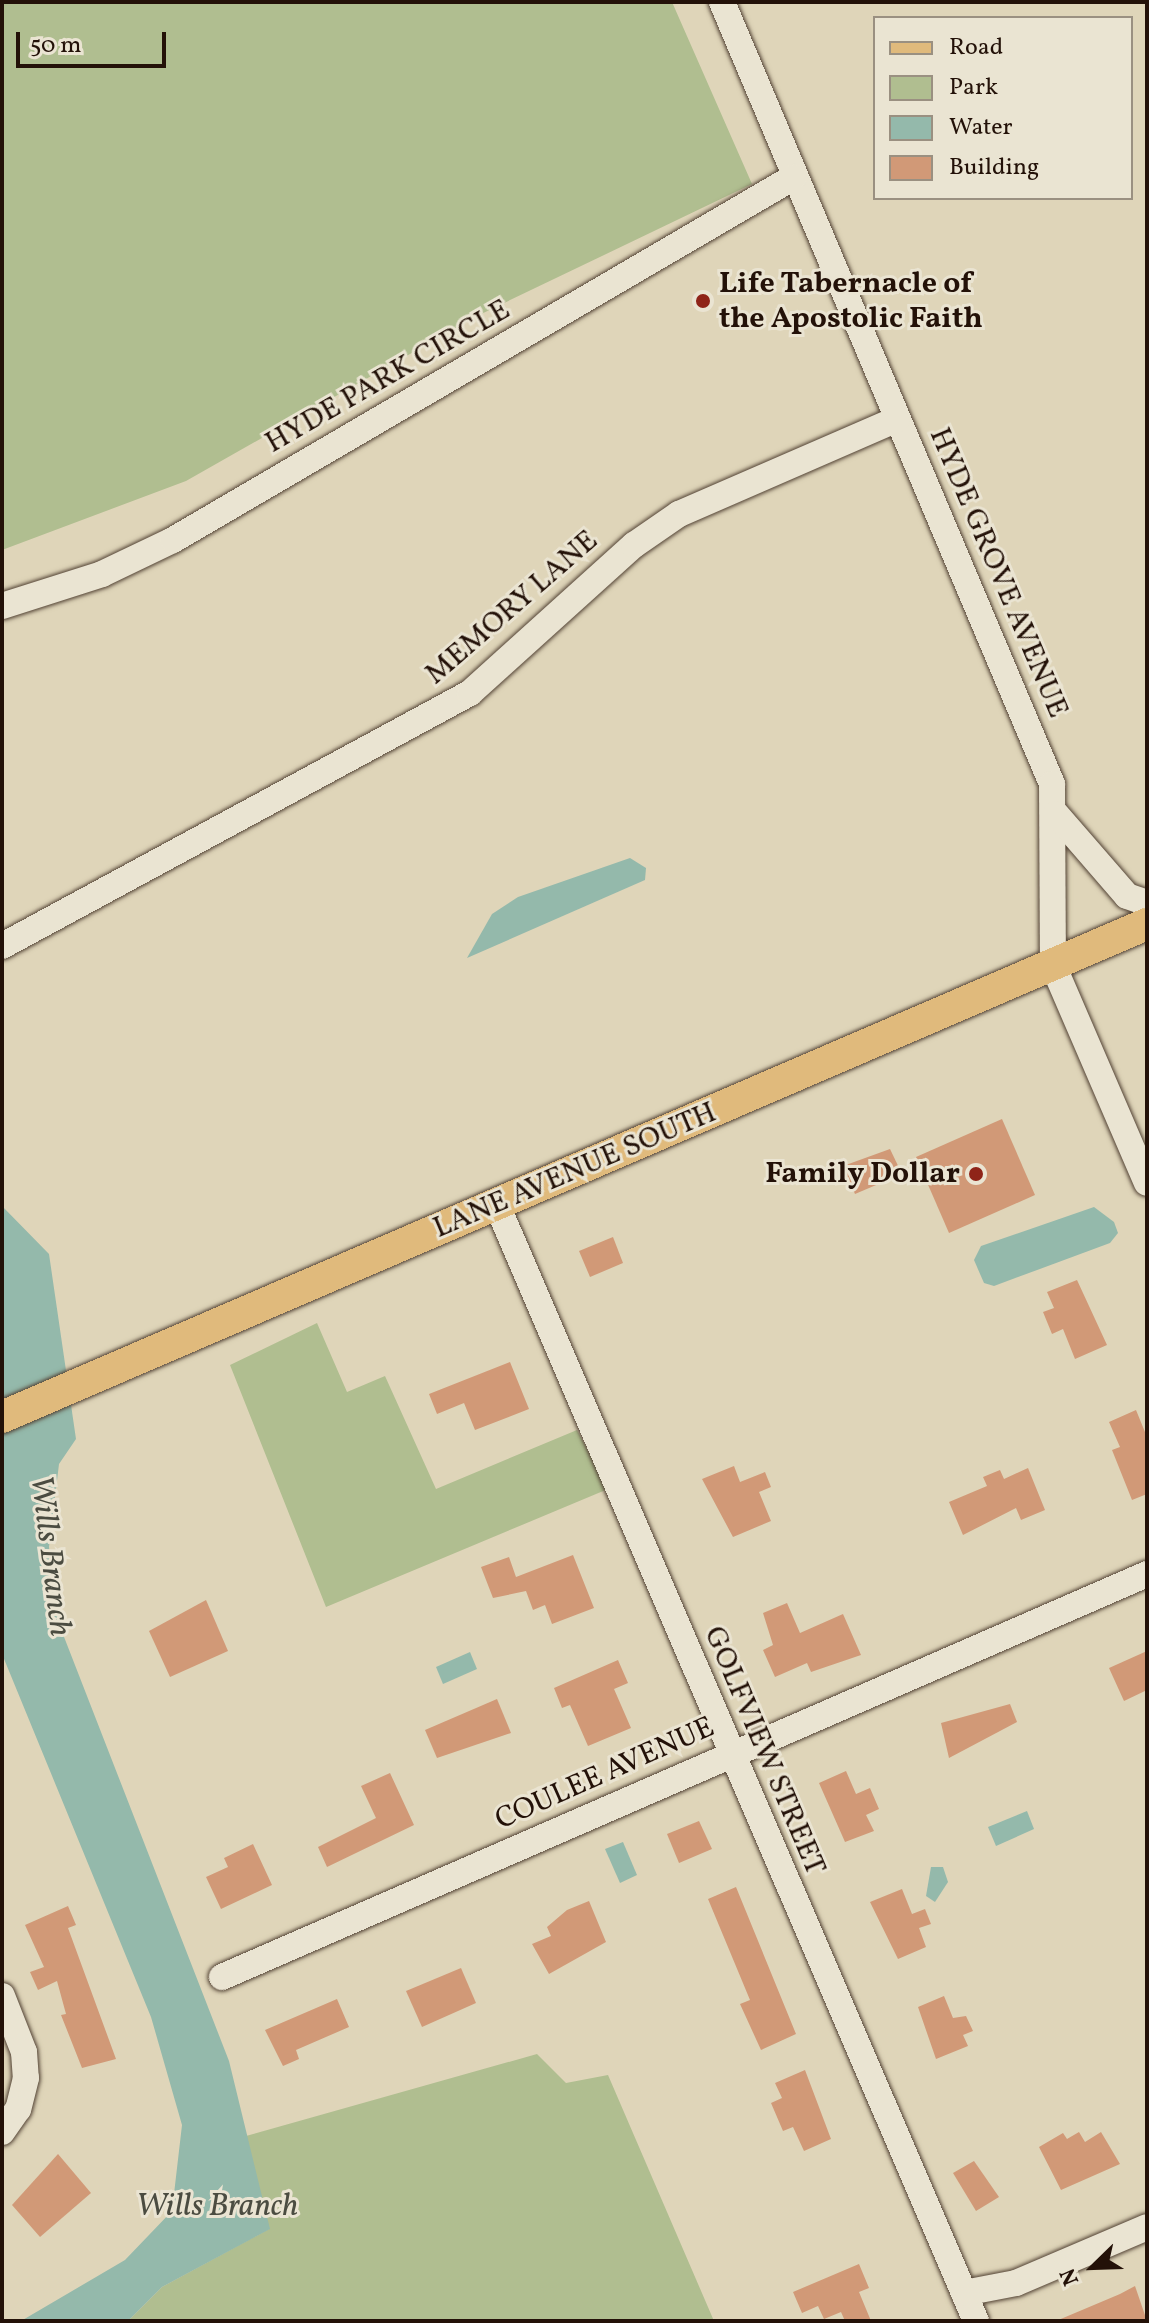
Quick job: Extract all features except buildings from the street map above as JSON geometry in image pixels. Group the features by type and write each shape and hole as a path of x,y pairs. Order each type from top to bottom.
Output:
{"main road":[{"name":"LANE AVENUE SOUTH","path":"2,1417 1147,924"}],"street":[{"name":"HYDE GROVE AVENUE","path":"722,2 1028,723 1056,814 1053,965 1147,1183"},
{"name":"HYDE PARK CIRCLE","path":"2,606 102,574 173,540 794,177"},
{"name":"MEMORY LANE","path":"2,946 470,693 634,545 679,514 897,419"},
{"path":"1056,814 1127,896 1147,903"},
{"name":"GOLFVIEW STREET","path":"497,1205 730,1754 976,2321"},
{"name":"COULEE AVENUE","path":"222,1977 1147,1574"},
{"path":"2,1996 26,2064 18,2109 2,2132"},
{"path":"964,2293 1016,2283 1147,2227"}],"green space":[{"path":"2,2 672,2 752,184 477,316 186,481 2,550"},
{"path":"317,1323 347,1392 385,1376 436,1489 577,1430 608,1489 326,1607 230,1365"},
{"path":"537,2054 566,2083 608,2075 714,2321 128,2321 162,2287 269,2229 246,2136"}],"water":[{"path":"630,858 646,868 645,880 467,958 492,914 518,897"},
{"name":"Wills Branch","path":"2,1206 49,1254 76,1439 59,1464 49,1547 59,1624 229,2061 270,2229 162,2287 128,2321 21,2321 125,2260 172,2211 182,2125 151,2017 2,1654"},
{"path":"1094,1207 1114,1222 1118,1233 1110,1243 994,1286 984,1283 974,1260 981,1246"},
{"path":"470,1652 477,1669 443,1684 436,1667"},
{"path":"1027,1811 1034,1829 996,1846 988,1827"},
{"path":"623,1842 637,1875 620,1883 605,1849"},
{"path":"931,1867 943,1867 948,1882 935,1902 926,1896"}],"place":[{"name":"Life Tabernacle of the Apostolic Faith","path":"703,301"},
{"name":"Family Dollar","path":"976,1174"}]}
